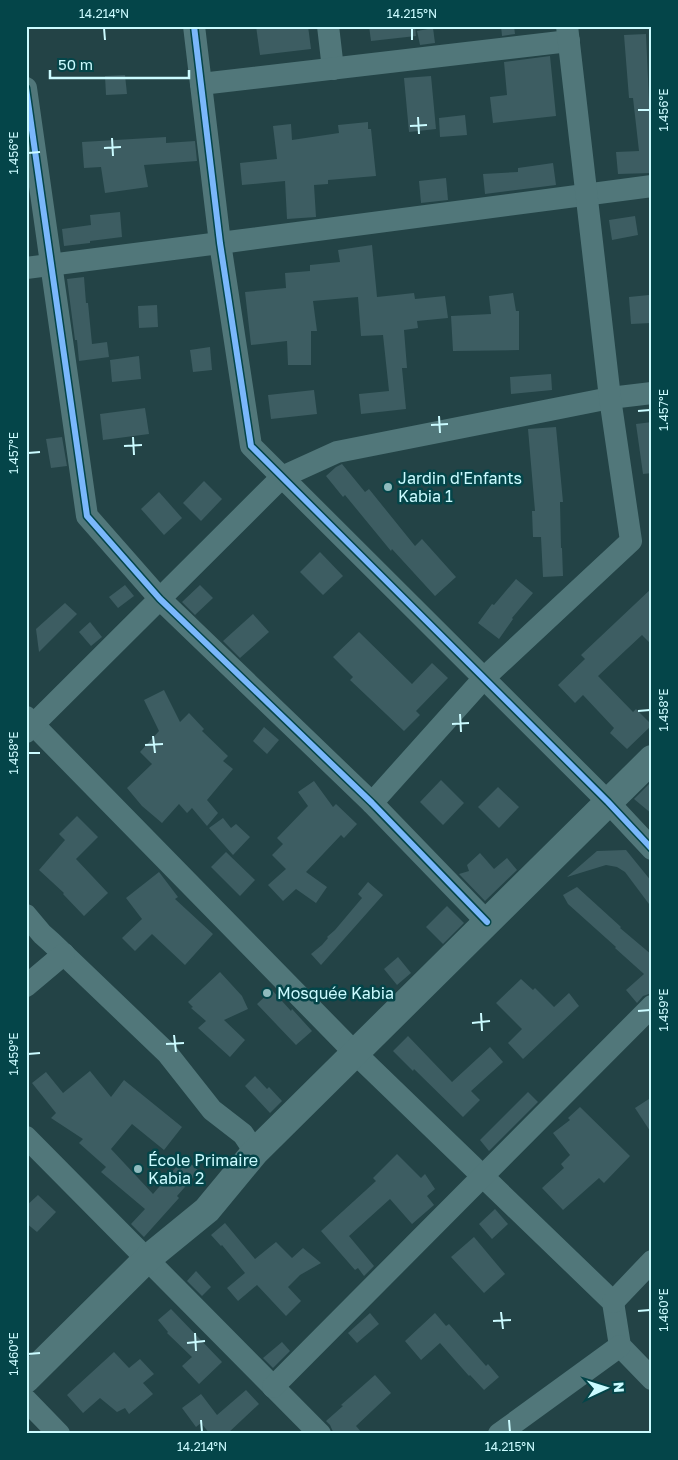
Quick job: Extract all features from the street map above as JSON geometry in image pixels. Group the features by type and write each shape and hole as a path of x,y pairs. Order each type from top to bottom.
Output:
{"street":[{"path":"194,26 220,244 251,446 608,802 652,849"},
{"path":"328,26 333,69"},
{"path":"201,84 333,69 568,34 610,398 631,541 484,678 372,803"},
{"path":"26,88 87,516 160,599 372,803 487,922"},
{"path":"26,268 652,186"},
{"path":"652,393 610,398 337,452 282,477 160,599 29,724 355,1053 613,1302 620,1346 652,1379"},
{"path":"26,1379 147,1259 207,1210 254,1152 652,758"},
{"path":"26,915 42,934 167,1053 212,1110 243,1134 254,1152"},
{"path":"26,986 64,954"},
{"path":"273,1387 652,1006"},
{"path":"26,1137 320,1434"},
{"path":"613,1302 652,1262"},
{"path":"499,1434 620,1346"},
{"path":"26,1400 59,1434"}],"building":[{"path":"256,26 308,26 311,49 260,55"},
{"path":"369,26 415,26 416,36 371,41"},
{"path":"501,26 514,26 515,34 502,36"},
{"path":"433,28 435,43 420,45 417,31"},
{"path":"646,34 649,101 652,100 652,173 618,174 616,152 639,151 633,98 629,98 624,35"},
{"path":"550,56 556,116 493,123 490,97 507,95 504,62"},
{"path":"125,75 127,94 106,95 105,76"},
{"path":"431,76 436,129 409,132 404,78"},
{"path":"465,115 467,135 440,137 439,118"},
{"path":"368,122 368,129 371,129 376,176 328,180 328,184 314,185 316,217 287,219 285,181 242,185 240,163 277,159 273,126 291,124 292,140 339,133 338,125"},
{"path":"166,137 166,143 195,141 197,161 144,165 148,187 105,193 101,167 84,168 82,142"},
{"path":"553,163 556,185 485,194 483,174 518,172 518,168"},
{"path":"446,178 448,200 421,203 419,181"},
{"path":"120,212 122,237 64,246 62,229 91,225 90,215"},
{"path":"635,216 638,235 612,240 609,220"},
{"path":"372,245 377,297 414,293 415,299 445,296 448,318 417,321 418,328 404,330 407,368 402,368 406,409 361,414 359,394 389,391 383,335 361,336 358,297 313,301 317,331 311,331 311,365 288,365 287,341 251,345 245,292 286,288 285,273 310,271 310,265 340,262 338,250"},
{"path":"84,277 92,344 107,342 109,357 79,361 67,279"},
{"path":"513,293 516,311 519,311 519,350 453,351 451,316 491,314 489,296"},
{"path":"649,295 651,323 631,324 629,297"},
{"path":"157,305 158,327 139,328 138,306"},
{"path":"210,347 212,370 193,372 190,350"},
{"path":"139,356 141,379 112,382 110,360"},
{"path":"551,374 552,390 511,394 510,377"},
{"path":"314,390 317,414 271,419 268,395"},
{"path":"145,408 149,434 103,440 100,414"},
{"path":"652,422 652,473 643,474 636,424"},
{"path":"556,427 563,502 560,502 563,576 543,577 541,537 533,537 532,511 535,511 528,429"},
{"path":"62,437 67,466 51,468 46,439"},
{"path":"342,464 365,492 369,489 415,546 422,539 456,577 435,596 392,549 391,551 345,495 343,497 326,476"},
{"path":"204,481 222,499 201,521 183,503"},
{"path":"159,492 182,518 164,535 141,509"},
{"path":"320,552 343,576 323,595 300,572"},
{"path":"516,579 533,593 512,618 499,639 478,623 492,604 494,605"},
{"path":"125,585 134,596 118,608 109,597"},
{"path":"200,585 213,598 195,615 182,602"},
{"path":"652,588 652,645 642,635 598,676 633,712 636,709 652,725 627,749 610,733 614,728 583,695 575,703 558,685 585,659 581,655"},
{"path":"65,603 77,614 39,652 36,629"},
{"path":"253,614 269,632 240,658 223,641"},
{"path":"90,622 102,637 91,646 79,632"},
{"path":"359,632 412,684 432,663 448,678 416,711 420,715 404,731 350,680 353,677 333,657"},
{"path":"164,690 180,722 189,713 204,729 202,731 228,756 223,761 233,769 207,800 218,813 207,826 192,808 187,813 179,804 162,823 142,806 127,788 152,764 140,752 159,731 144,700"},
{"path":"264,727 279,740 267,754 253,741"},
{"path":"441,780 464,803 443,825 420,802"},
{"path":"314,781 333,807 336,804 357,824 344,838 341,835 306,872 327,887 316,903 296,889 283,901 268,885 286,869 272,855 283,844 277,838 308,806 298,792"},
{"path":"652,781 652,814 634,799"},
{"path":"498,787 519,807 499,828 478,807"},
{"path":"77,816 98,837 76,859 108,893 84,916 64,893 39,870 65,840 59,834"},
{"path":"223,818 231,828 236,824 250,837 233,855 209,828"},
{"path":"626,850 652,882 652,908 625,872 617,867 606,865 567,877 597,851"},
{"path":"226,852 255,880 240,896 211,867"},
{"path":"480,853 494,869 507,858 517,870 485,901 459,874 469,871 467,865"},
{"path":"159,872 178,897 175,899 213,934 185,965 152,934 135,951 122,938 142,919 126,898"},
{"path":"368,882 383,895 321,965 311,954 322,945 362,898 358,894"},
{"path":"577,887 652,955 652,993 643,996 637,1003 626,990 644,974 568,904 563,895"},
{"path":"447,906 464,923 443,944 426,927"},
{"path":"398,957 411,973 397,985 384,969"},
{"path":"220,972 242,996 248,1009 224,1020 245,1040 230,1057 198,1028 206,1021 191,1008 193,1007 188,1002"},
{"path":"521,979 533,990 535,988 554,1007 569,993 579,1006 523,1059 508,1043 522,1029 496,1003"},
{"path":"272,990 312,1031 296,1045 257,1004"},
{"path":"408,1036 452,1082 490,1047 503,1062 471,1091 480,1100 463,1117 393,1051"},
{"path":"90,1071 111,1097 124,1080 182,1127 164,1150 132,1124 111,1149 153,1194 184,1158 199,1171 177,1196 179,1198 144,1237 131,1224 145,1209 101,1172 106,1167 79,1143 83,1139 51,1118 56,1113 32,1083 46,1072 63,1093"},
{"path":"255,1076 282,1101 270,1113 245,1086"},
{"path":"528,1092 538,1102 489,1151 480,1140"},
{"path":"652,1097 652,1134 635,1108"},
{"path":"580,1107 630,1156 604,1183 599,1178 563,1210 542,1188 564,1168 561,1164 570,1155 553,1133 570,1120 568,1118"},
{"path":"397,1154 421,1178 425,1174 435,1189 427,1196 434,1205 412,1224 390,1199 349,1236 374,1266 364,1276 358,1268 355,1270 321,1231 376,1181 373,1178"},
{"path":"38,1195 56,1212 37,1232 26,1223 26,1206"},
{"path":"495,1209 508,1224 492,1239 479,1224"},
{"path":"225,1223 255,1259 276,1242 292,1258 303,1248 321,1263 300,1275 288,1287 301,1301 286,1316 257,1285 238,1301 227,1288 245,1273 222,1245 211,1235"},
{"path":"474,1237 505,1274 484,1293 451,1257"},
{"path":"196,1271 211,1287 202,1296 187,1281"},
{"path":"171,1309 222,1362 199,1384 182,1366 192,1357 167,1333 158,1320"},
{"path":"370,1313 379,1324 357,1343 348,1333"},
{"path":"435,1313 446,1326 449,1324 486,1366 488,1364 499,1377 484,1390 440,1343 421,1360 405,1341"},
{"path":"282,1342 290,1351 273,1368 263,1358"},
{"path":"114,1352 129,1368 140,1359 154,1374 143,1383 153,1394 129,1414 125,1408 117,1412 100,1398 83,1413 67,1395"},
{"path":"375,1375 391,1393 356,1426 363,1434 334,1434 326,1421"},
{"path":"246,1390 259,1404 227,1434 210,1434 201,1423 196,1427 182,1408 201,1394 217,1415"}],"cycle path":[{"path":"194,26 220,243 251,446 608,802 652,849"},
{"path":"26,88 87,516 160,599 372,803 487,922"}],"place":[{"name":"Jardin d'Enfants Kabia 1","path":"388,487"},
{"name":"Mosquée Kabia","path":"267,993"},
{"name":"École Primaire Kabia 2","path":"138,1169"}]}
